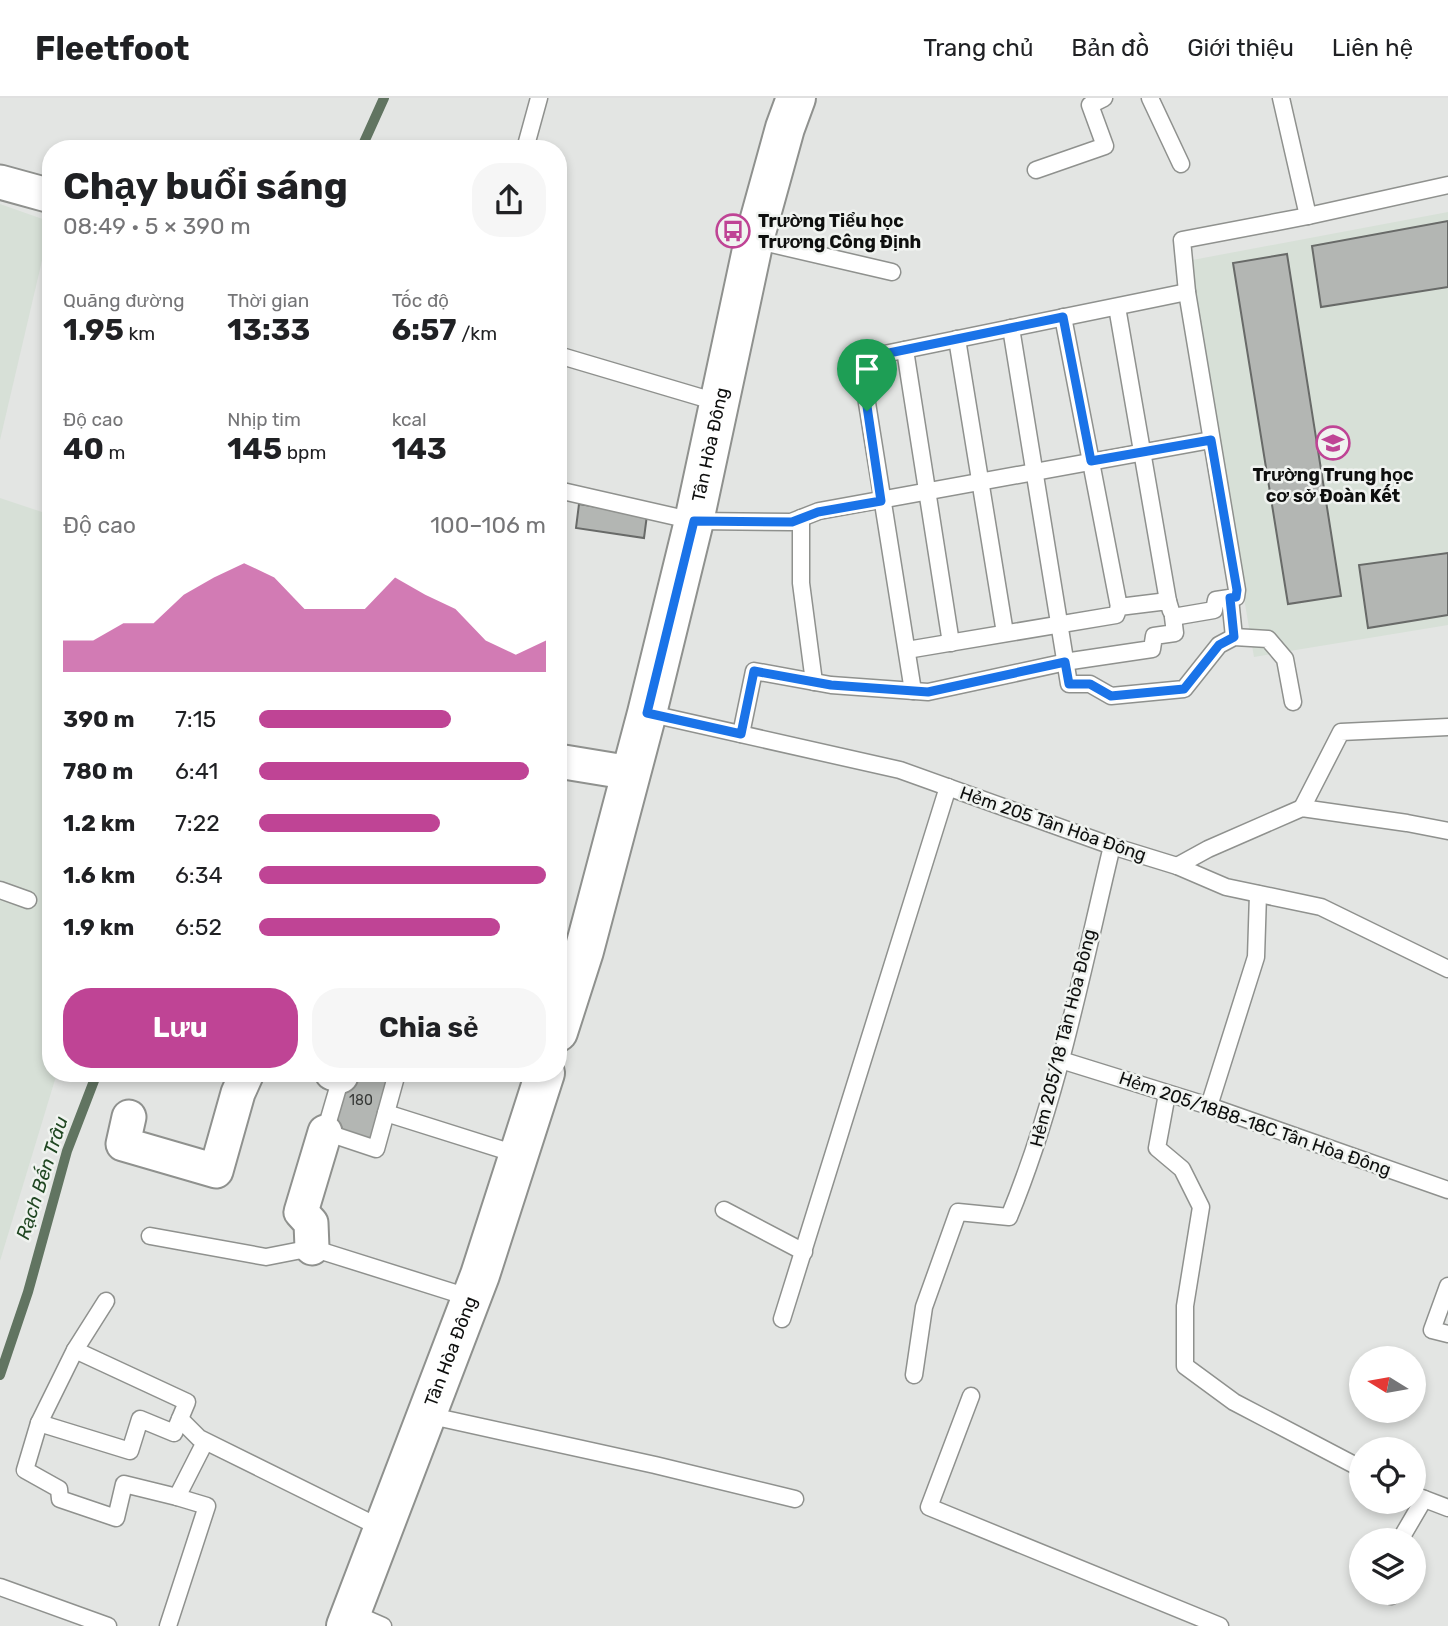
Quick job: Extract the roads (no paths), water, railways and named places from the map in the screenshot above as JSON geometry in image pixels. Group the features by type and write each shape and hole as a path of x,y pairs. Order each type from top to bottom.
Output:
{"street":[{"name":"Tân Hòa Đông","path":"567,1004 584,951 647,713 694,521 754,240 796,98"},
{"path":"0,181 42,193"},
{"path":"567,762 631,773"},
{"path":"129,1116 122,1144 216,1171 243,1082"},
{"name":"Tân Hòa Đông","path":"360,1621 383,1528 471,1298 542,1082"},
{"path":"312,1248 311,1223 301,1212 325,1132"}],"lane":[{"path":"527,140 539,98"},
{"path":"1036,170 1105,146 1090,105 1104,98"},
{"path":"1150,98 1181,164"},
{"path":"1281,98 1308,215"},
{"path":"1119,607 1214,610 1216,600 1236,597 1187,292 1182,240 1448,185"},
{"path":"754,240 892,272"},
{"path":"913,691 860,359 1187,292"},
{"path":"741,734 754,671 814,682 928,692 1065,662 1152,649 1154,636 1175,633 1117,307"},
{"path":"907,650 1116,615 1119,607 1063,317"},
{"path":"1011,328 1069,684 1090,684 1111,696 1184,689 1219,645 1234,637 1268,639 1285,659 1293,702"},
{"path":"957,339 1005,633"},
{"path":"905,350 951,643"},
{"path":"567,358 720,403"},
{"path":"567,492 694,521 792,522 818,512 1211,440"},
{"path":"801,519 801,583 814,682"},
{"path":"1230,598 1234,637"},
{"name":"Hẻm 205 Tân Hòa Đông","path":"647,713 900,770 1112,846 1177,866 1226,887 1321,907 1448,969"},
{"path":"1302,808 1341,732 1448,727"},
{"path":"782,1319 947,787"},
{"path":"1177,866 1208,849 1302,808 1448,831"},
{"name":"Hẻm 205/18 Tân Hòa Đông","path":"914,1375 924,1307 958,1212 1009,1217 1030,1165 1061,1060 1112,846"},
{"path":"0,890 28,900"},
{"path":"1209,1106 1256,957 1258,894"},
{"name":"Hẻm 205/18B8-18C Tân Hòa Đông","path":"1061,1060 1209,1106 1448,1189"},
{"path":"336,1082 325,1132 376,1149 395,1082"},
{"path":"1167,1094 1157,1148 1182,1169 1201,1207 1185,1306 1185,1366 1234,1402 1349,1462"},
{"path":"386,1113 519,1155"},
{"path":"724,1210 804,1252"},
{"path":"150,1236 266,1257 312,1248 471,1298"},
{"path":"1448,1286 1432,1330 1448,1334"},
{"path":"106,1301 75,1350 39,1423 25,1470 59,1489 60,1499 116,1518 124,1484 208,1506 168,1626"},
{"path":"39,1423 130,1451 140,1419 174,1433 187,1402 75,1350"},
{"path":"971,1396 929,1507 1215,1625"},
{"path":"426,1415 795,1499"},
{"path":"180,1419 205,1442 383,1528"},
{"path":"177,1497 205,1442"},
{"path":"1426,1500 1448,1508"},
{"path":"0,1587 108,1626"}],"waterway":[{"name":"Rạch Bến Trâu","path":"365,140 384,98"},
{"name":"Rạch Bến Trâu","path":"0,1375 28,1292 67,1151 94,1082"}],"place":[{"name":"Trường Tiểu học Trương Công Định","path":"733,231"},
{"name":"Trường Trung học cơ sở Đoàn Kết","path":"1333,443"}]}
